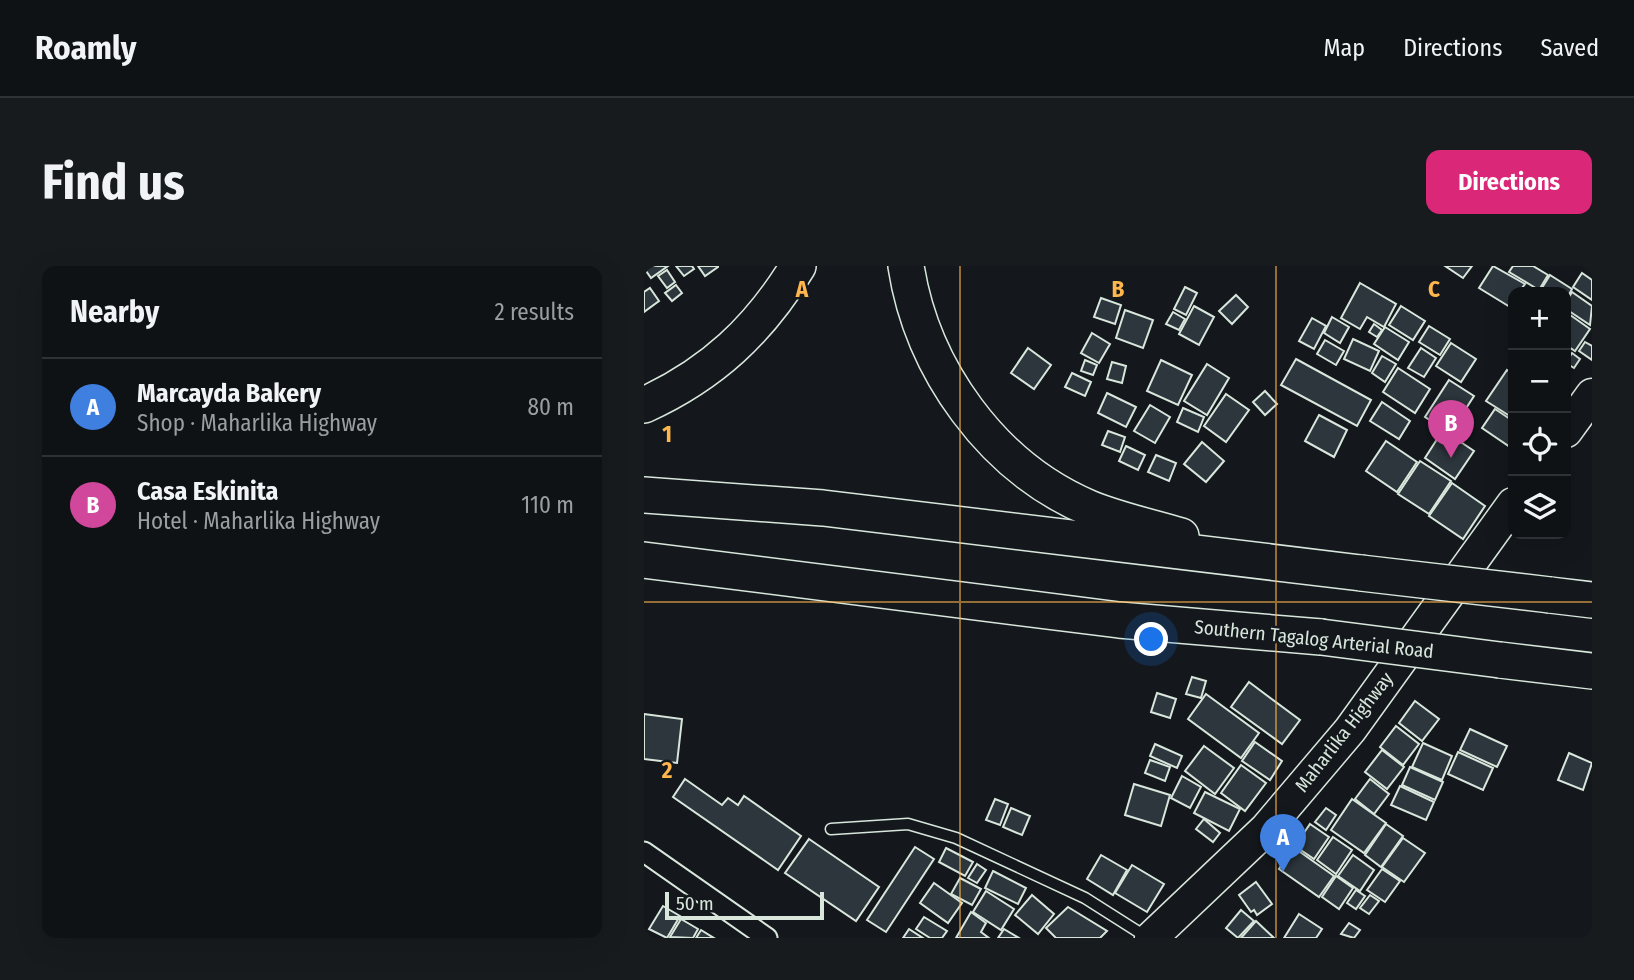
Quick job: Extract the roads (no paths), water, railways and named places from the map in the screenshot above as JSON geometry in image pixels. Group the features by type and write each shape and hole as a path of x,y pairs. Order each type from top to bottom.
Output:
{"highway":[{"path":"644,405 678,390 721,360 778,299 798,266"},
{"path":"906,266 926,337 945,377 986,435 1025,469 1045,485 1090,508 1275,564"},
{"path":"644,495 791,506 1592,600"},
{"name":"Maharlika Highway","path":"1149,938 1266,829 1350,730 1508,511"},
{"name":"Southern Tagalog Arterial Road","path":"644,559 1119,620 1321,637 1591,671"}],"street":[{"path":"644,852 767,938"},
{"path":"644,869 684,882"}],"lane":[{"path":"831,829 908,824 956,838 1085,898 1149,938"}],"place":[{"name":"Casa Eskinita","path":"1451,458"},
{"name":"Marcayda Bakery","path":"1283,872"}]}
